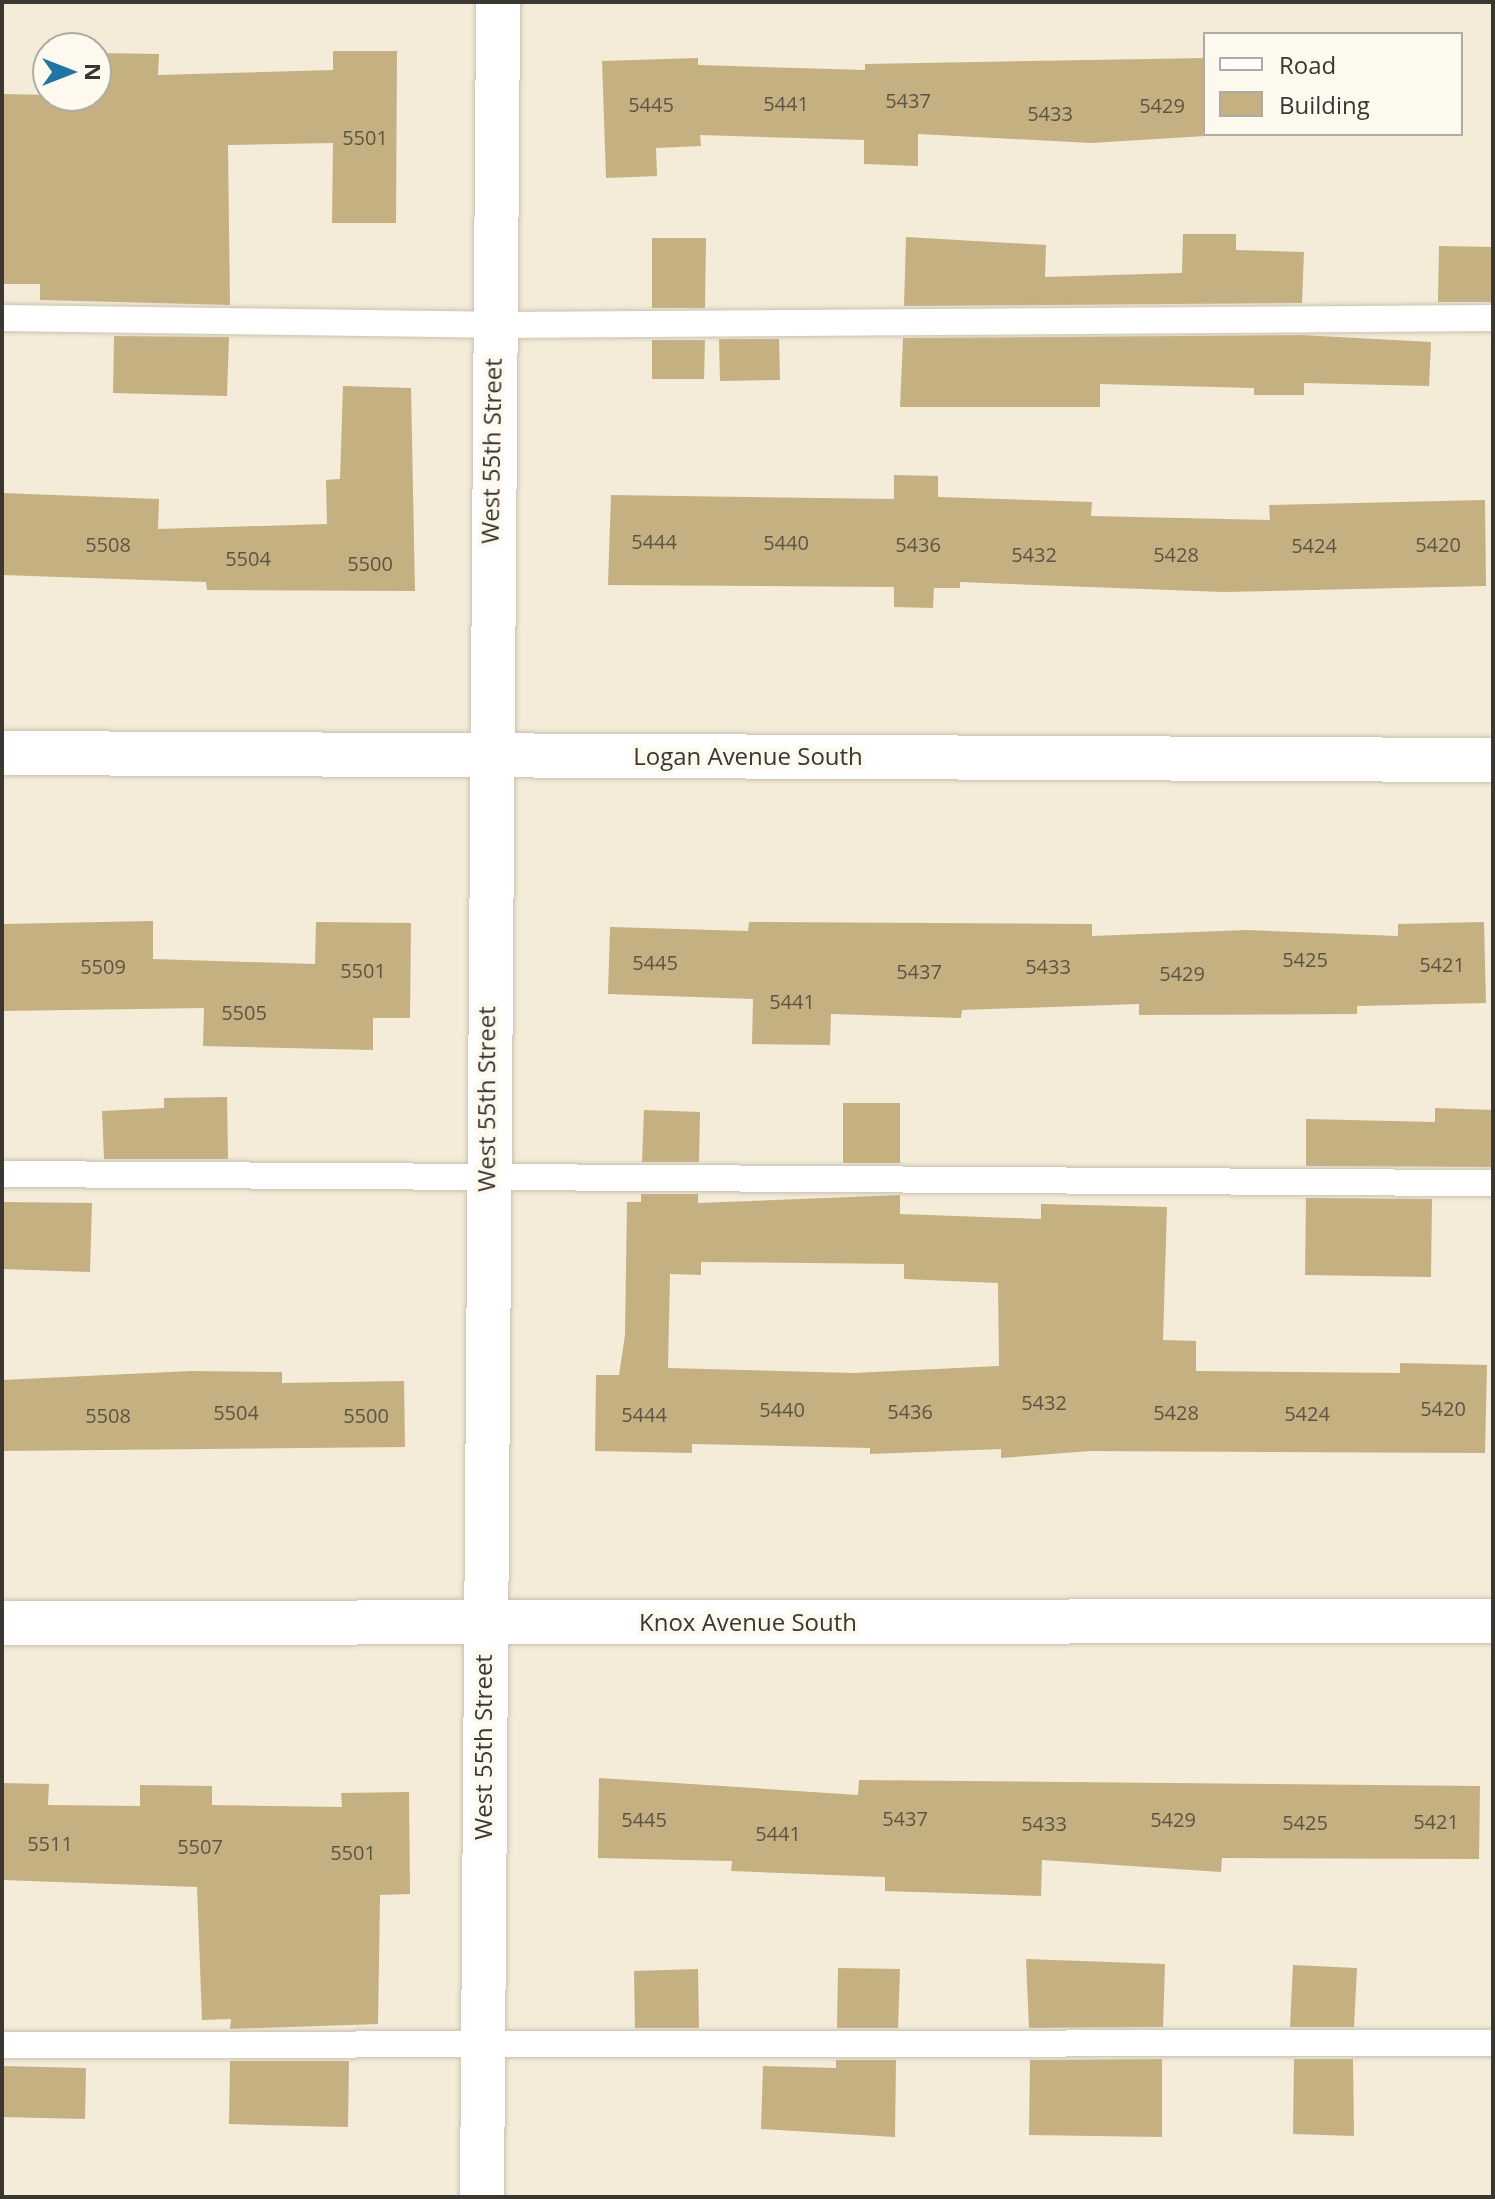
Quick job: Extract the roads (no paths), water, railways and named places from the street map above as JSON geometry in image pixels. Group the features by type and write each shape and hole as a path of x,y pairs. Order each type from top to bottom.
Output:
{"street":[{"name":"West 55th Street","path":"482,2197 488,754 498,2"},
{"name":"Logan Avenue South","path":"2,753 1493,760"},
{"name":"Knox Avenue South","path":"2,1623 1493,1621"}],"lane":[{"path":"2,318 492,325 1493,318"},
{"path":"2,1174 486,1172 1493,1183"},
{"path":"2,2045 482,2040 1493,2043"}]}
